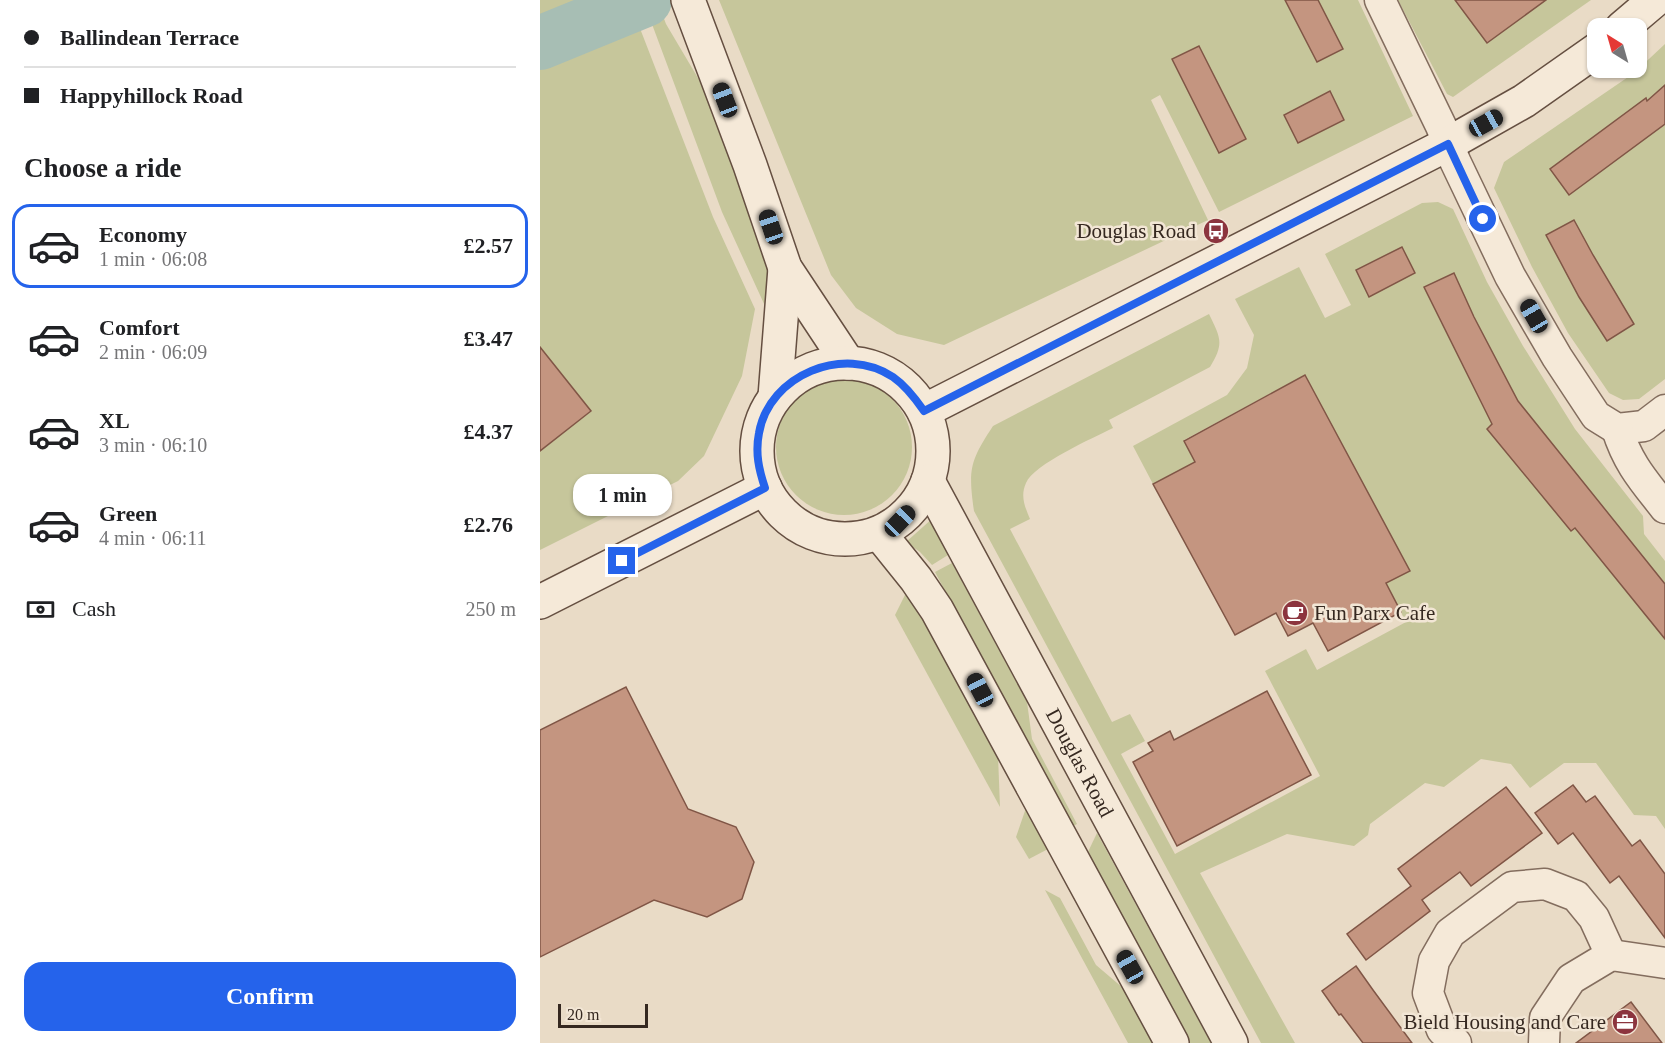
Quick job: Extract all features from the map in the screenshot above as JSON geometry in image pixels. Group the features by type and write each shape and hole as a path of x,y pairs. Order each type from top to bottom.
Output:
{"main road":[{"path":"1634,18 1655,0"},
{"path":"691,6 750,165 785,268 848,363"},
{"path":"924,411 1448,144 1524,101 1587,57"},
{"path":"775,397 785,268"},
{"path":"848,363 871,367 892,376 910,392 924,411 932,434 933,458 928,482 917,503 900,521 879,533 846,540 813,533 784,515 765,488 759,470 757,451 759,431 765,413 775,397 796,378 820,366 848,363"},
{"name":"Douglas Road","path":"928,482 1231,1043"},
{"path":"540,602 765,488"},
{"path":"879,533 916,579 937,610 1172,1043"}],"street":[{"path":"1380,0 1510,276 1551,347 1596,416 1617,429 1644,426 1665,410"},
{"path":"1617,429 1624,452 1665,508"},
{"path":"1456,1043 1442,1030 1428,993 1434,961 1450,933 1512,887 1545,884 1575,896 1594,918 1611,955"},
{"path":"1544,1043 1545,1018 1570,979 1611,955 1665,963"}],"green space":[{"path":"540,0 629,0 713,217 755,309 742,376 704,456 678,481 540,550"},
{"path":"643,0 657,0 666,24 711,100 769,256 765,306 722,212"},
{"path":"719,0 1358,0 1413,116 1219,212 1160,95 1151,100 1208,220 944,345 897,334 856,308 831,275"},
{"path":"1398,0 1591,0 1453,97 1447,94"},
{"path":"1665,44 1665,379 1639,399 1623,400 1609,393 1568,333 1532,267 1494,188 1504,162 1627,78 1647,78 1647,61"},
{"path":"1438,202 1453,209 1487,282 1523,346 1575,429 1643,516 1644,534 1665,561 1665,829 1656,816 1634,815 1596,763 1564,763 1530,788 1511,764 1481,759 1444,787 1425,783 1370,824 1368,835 1354,846 1287,834 1200,873 1295,1043 1261,1043 974,511 971,475 979,448 993,426 1209,314 1219,340 1218,352 1210,367 1109,420 1113,428 1065,452 1040,468 1026,483 1023,492 1030,519 1010,529 1112,722 1130,714 1145,741 1121,754 1175,854 1320,776 1265,671 1306,649 1317,670 1406,622 1386,583 1410,571 1305,375 1184,440 1195,462 1153,484 1133,446 1227,395 1247,368 1254,335 1235,299 1299,267 1325,318 1351,305 1325,254 1422,203"},
{"path":"844,379 870,384 882,390 892,399 901,409 907,421 912,447 907,473 901,485 892,495 882,504 870,510 844,515 818,510 806,504 796,495 787,485 781,473 776,447 781,421 787,409 796,399 806,390 818,384"},
{"path":"933,518 948,555 932,565 906,542"},
{"path":"952,563 1027,702 1032,739 1077,824 1071,827 935,572"},
{"path":"907,591 998,756 1000,807 895,615"},
{"path":"1026,808 1048,849 1029,859 1016,837"},
{"path":"1097,833 1211,1043 1189,1043 1087,854"},
{"path":"1045,890 1060,898 1096,965 1123,988 1153,1043 1128,1043"}],"building":[{"path":"1285,0 1318,0 1343,49 1317,62"},
{"path":"1455,0 1546,0 1487,43"},
{"path":"1199,46 1246,139 1219,153 1172,59"},
{"path":"1665,85 1665,124 1569,195 1550,169 1646,98 1647,101"},
{"path":"1330,91 1344,120 1298,143 1284,115"},
{"path":"1574,220 1634,324 1607,341 1579,297 1546,235"},
{"path":"1402,247 1415,273 1369,297 1356,270"},
{"path":"1454,273 1518,401 1665,584 1665,639 1575,528 1571,531 1487,429 1492,424 1424,287"},
{"path":"540,347 591,411 540,451"},
{"path":"1305,375 1410,571 1386,583 1401,612 1328,651 1313,623 1288,636 1276,613 1235,635 1153,484 1195,462 1184,441"},
{"path":"626,687 688,809 736,827 754,862 742,899 707,917 654,900 540,957 540,730"},
{"path":"1267,691 1311,775 1177,846 1133,762 1153,751 1148,743 1170,731 1174,740"},
{"path":"1573,785 1586,802 1595,796 1632,846 1640,840 1665,874 1665,938 1619,876 1610,883 1573,833 1558,844 1535,813"},
{"path":"1506,787 1542,833 1471,886 1460,872 1422,900 1430,911 1366,960 1347,934 1411,886 1398,869"},
{"path":"1356,966 1412,1043 1363,1043 1341,1014 1339,1015 1322,991"},
{"name":"Bield Housing and Care","path":"1631,1002 1662,1043 1576,1043"}],"waterway":[{"path":"540,43 645,0"}],"place":[{"name":"Douglas Road","path":"1216,231"},
{"name":"Fun Parx Cafe","path":"1295,613"},
{"name":"Bield Housing and Care","path":"1625,1022"}],"route":[{"path":"622,561 765,488 759,470 757,451 759,431 765,413 775,397 796,378 820,366 848,363 871,367 892,376 910,392 924,411 1448,144 1483,219"}]}
